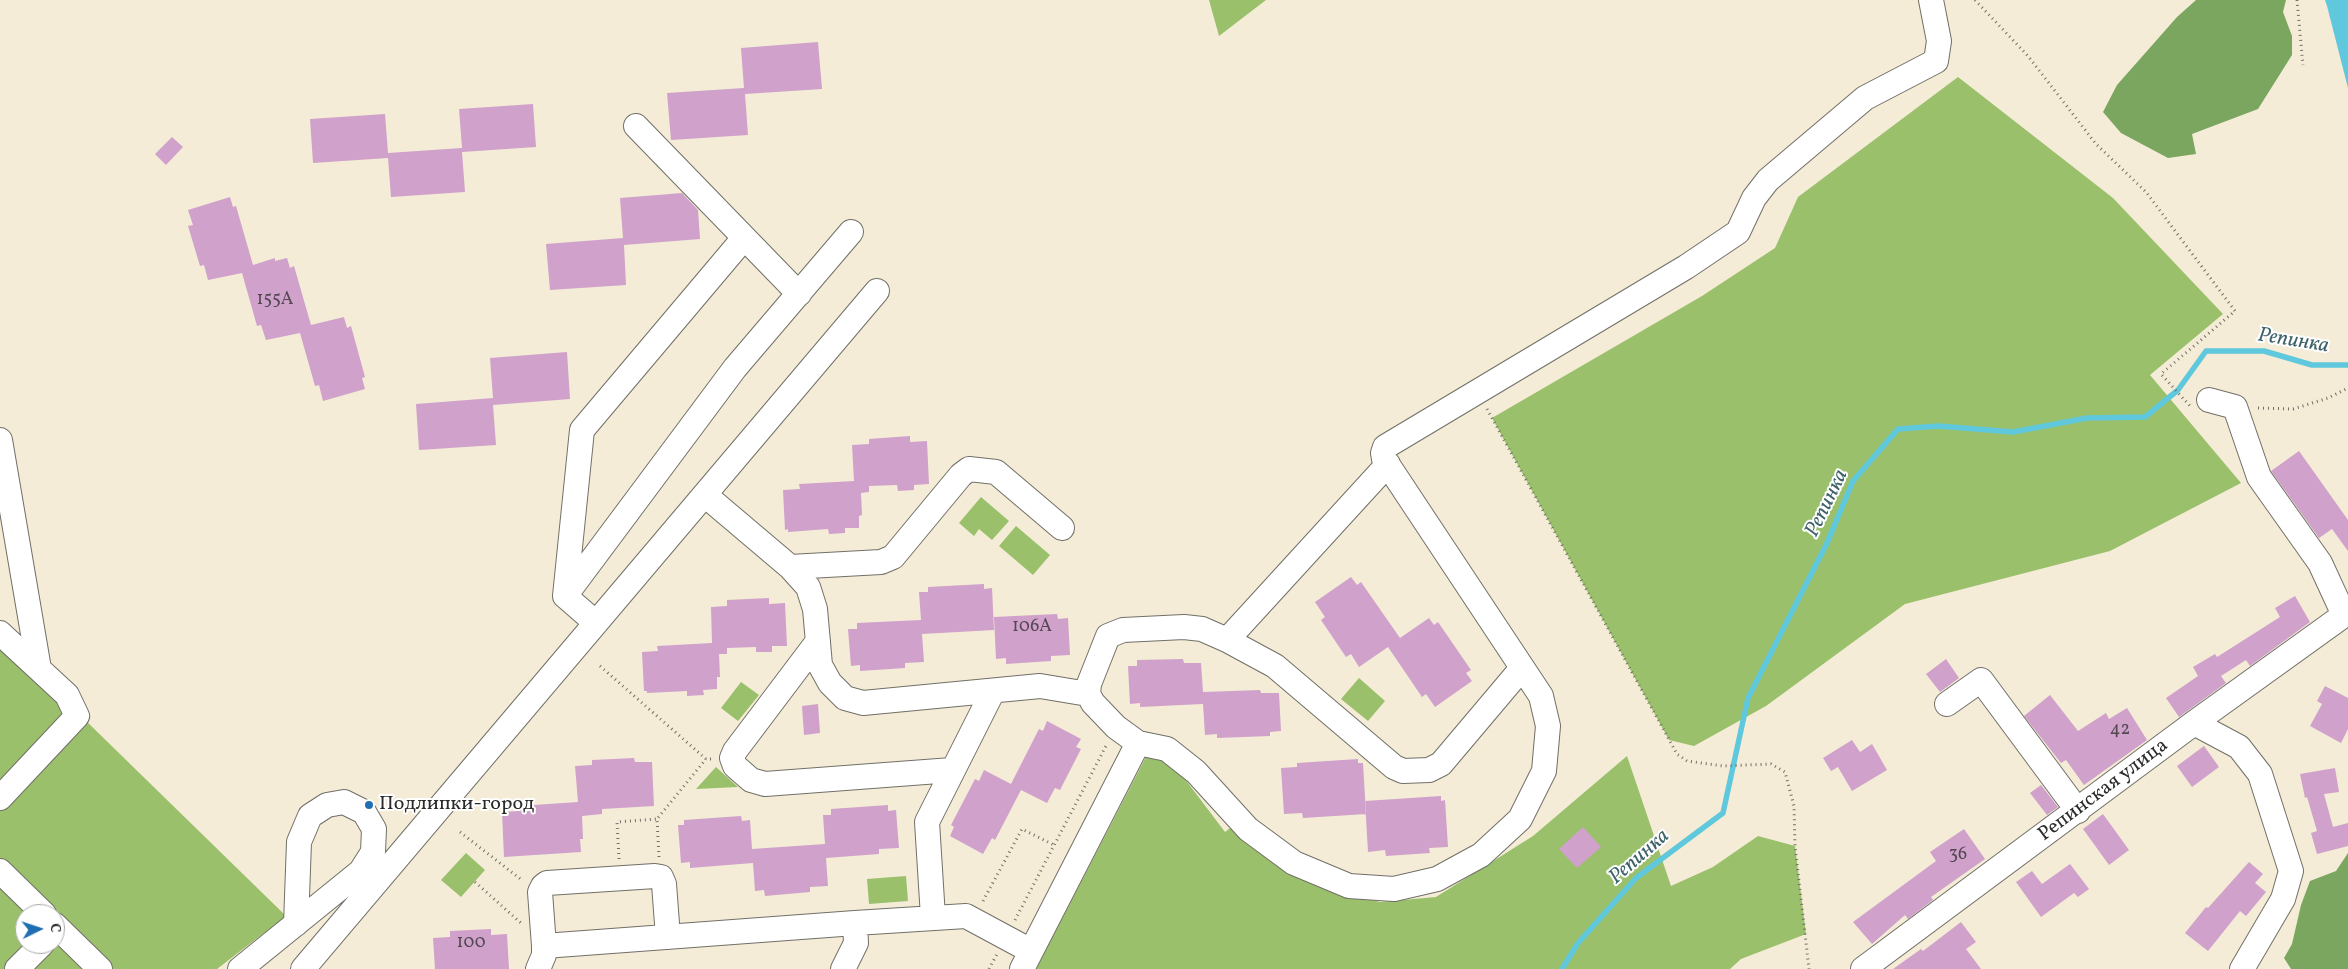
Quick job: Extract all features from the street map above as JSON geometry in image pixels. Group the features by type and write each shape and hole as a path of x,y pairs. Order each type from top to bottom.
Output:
{"street":[{"path":"1522,668 1440,764 1429,770 1403,771 1394,768 1275,666 1202,629 1184,627 1116,631 1108,636 1104,644 1089,684 1088,694 1093,703 1116,727 1138,742 1167,748 1196,772 1248,829 1294,863 1349,886 1394,889 1436,879 1481,855 1520,819 1544,772 1548,726 1541,696 1388,464 1383,453 1390,444 1686,267 1738,232 1754,198 1768,180 1865,98 1936,61 1939,41 1932,0"},
{"path":"636,126 799,294"},
{"path":"565,596 735,368 850,232"},
{"path":"565,596 582,430 744,238"},
{"path":"303,969 877,291"},
{"path":"2209,400 2235,407"},
{"name":"Репинская улица","path":"1863,969 2194,723 2344,615 2320,563 2259,477 2235,407"},
{"path":"0,440 39,669"},
{"path":"1227,640 1388,464"},
{"path":"790,567 880,562 893,557 960,475 969,469 996,472 1062,528"},
{"path":"705,495 790,567 808,587 815,610 820,665 830,683 845,698 863,703 1040,686 1088,694"},
{"path":"565,596 596,623"},
{"path":"0,632 66,695 77,716 0,798"},
{"path":"818,641 735,751 732,758 735,766 752,780 765,784 952,770"},
{"path":"1947,704 1981,680 2078,811"},
{"path":"933,917 927,822 993,691"},
{"path":"2194,723 2239,747 2260,774 2290,871 2283,900 2248,967"},
{"path":"544,946 958,915 974,919 1006,937 1026,960 1138,742"},
{"path":"246,967 362,871 373,852 374,829 364,812 344,802 327,804 310,816 299,842 296,924"},
{"path":"0,871 30,904"},
{"path":"538,969 544,955 540,892 542,886 547,882 661,877 664,884 668,937"},
{"path":"843,969 856,943 855,923"},
{"path":"65,940 100,969"},
{"path":"17,969 29,954"}],"path":[{"path":"1975,0 2028,56 2096,144 2146,192 2235,311 2161,374 2181,398"},
{"path":"2297,0 2302,65"},
{"path":"2235,407 2293,409 2328,398 2348,388"},
{"path":"1492,418 1678,754 1687,761 1723,766 1771,764 1785,772 1794,806 1795,846 1809,969"},
{"path":"600,666 706,759 732,758"},
{"path":"989,969 1116,727"},
{"path":"661,877 657,819 706,759"},
{"path":"620,878 616,822 657,819"},
{"path":"974,919 1022,829 1054,845"},
{"path":"460,832 528,885 542,886"},
{"path":"1049,855 1054,858"},
{"path":"475,882 524,925"}],"green space":[{"path":"1209,0 1266,0 1219,36"},
{"path":"2196,0 2286,0 2283,12 2292,36 2292,55 2258,109 2192,134 2196,154 2168,158 2121,133 2103,112 2117,85 2177,17"},
{"path":"1958,77 2113,198 2223,314 2150,375 2241,483 2110,551 1905,604 1766,706 1694,746 1669,740 1492,418 1702,296 1775,248 1798,197"},
{"path":"981,497 1009,521 992,540 979,529 974,536 959,523"},
{"path":"1016,526 1050,555 1033,575 999,546"},
{"path":"0,637 286,916 217,969 0,969"},
{"path":"1359,678 1385,701 1368,721 1341,699"},
{"path":"741,682 759,695 738,721 721,708"},
{"path":"1148,753 1166,754 1225,832 1234,825 1269,856 1310,883 1380,902 1436,897 1533,836 1627,756 1671,886 1713,867 1758,836 1795,846 1806,934 1741,959 1730,969 1036,969"},
{"path":"716,767 738,787 696,789"},
{"path":"466,853 485,870 461,897 441,880"},
{"path":"2348,853 2348,969 2291,969 2284,958 2292,944 2301,905 2310,881 2336,871"},
{"path":"906,876 908,901 869,904 867,879"}],"water":[{"path":"2325,0 2348,0 2348,88 2327,6"}],"building":[{"path":"818,42 822,89 745,94 748,135 671,140 667,93 744,88 741,48"},
{"path":"533,104 536,147 462,152 465,192 391,197 388,158 313,163 310,119 385,114 388,153 462,148 459,109"},
{"path":"172,137 183,147 166,165 155,154"},
{"path":"682,193 698,210 700,239 624,245 626,285 550,290 546,244 623,238 620,198"},
{"path":"230,197 233,207 236,206 253,265 275,258 275,261 287,258 290,268 294,266 311,325 344,317 347,328 351,326 365,377 362,378 365,389 323,401 319,385 315,386 300,333 266,340 261,325 257,326 242,273 208,280 204,265 200,266 188,226 193,225 188,210"},
{"path":"567,352 570,399 493,405 496,445 419,450 416,404 493,398 490,358"},
{"path":"910,436 910,442 927,441 929,484 914,485 914,490 898,491 897,485 869,486 869,492 861,493 862,515 859,516 859,528 845,528 845,533 829,534 828,529 788,532 788,529 785,530 783,490 800,489 799,484 854,481 852,445 869,444 869,439"},
{"path":"2299,451 2348,520 2348,551 2332,529 2319,538 2271,471"},
{"path":"1351,577 1357,585 1361,582 1400,638 1429,618 1434,625 1438,622 1471,670 1466,673 1472,681 1435,707 1426,694 1422,697 1388,647 1359,667 1351,654 1346,657 1321,620 1325,617 1315,602"},
{"path":"984,584 984,589 992,588 994,630 922,634 924,662 905,663 905,668 860,671 860,665 851,666 848,629 857,629 857,623 921,620 919,592 928,592 928,587"},
{"path":"2295,596 2310,622 2250,666 2246,660 2221,676 2226,683 2179,717 2166,698 2198,676 2193,667 2215,654 2217,657 2280,617 2275,608"},
{"path":"769,598 769,604 785,603 787,646 772,646 772,652 756,652 756,647 727,648 727,654 719,654 720,677 717,677 717,689 703,690 704,695 687,696 687,691 647,693 647,691 644,691 642,652 658,651 657,646 712,643 711,607 727,606 727,600"},
{"path":"1057,614 1058,619 1068,618 1070,655 1051,656 1051,661 1006,664 1006,658 996,659 994,617"},
{"path":"1183,659 1184,663 1201,663 1203,692 1260,690 1261,693 1279,693 1281,731 1270,732 1270,736 1217,738 1217,734 1205,735 1203,704 1140,707 1140,703 1130,704 1128,666 1137,666 1137,660"},
{"path":"1946,659 1959,678 1940,692 1926,674"},
{"path":"2325,686 2348,698 2348,729 2341,743 2310,726 2322,704 2317,701"},
{"path":"2050,695 2078,731 2106,713 2109,719 2127,708 2147,740 2084,785 2066,760 2061,763 2024,716"},
{"path":"818,704 820,733 804,735 802,706"},
{"path":"1047,721 1081,739 1076,747 1081,749 1060,790 1055,788 1047,803 1021,790 995,840 992,838 983,854 950,836 954,827 951,825 975,779 979,781 984,770 1011,784 1039,729 1043,731"},
{"path":"1852,740 1860,752 1872,744 1887,770 1852,791 1838,767 1831,771 1823,758"},
{"path":"2204,746 2219,767 2192,787 2177,766"},
{"path":"634,758 635,762 652,762 654,806 602,809 602,814 582,816 583,839 580,839 581,852 504,857 502,812 519,811 519,806 578,802 575,766 592,765 592,760"},
{"path":"1358,759 1358,763 1363,763 1366,814 1303,818 1302,813 1284,814 1281,768 1297,767 1297,763"},
{"path":"2335,768 2339,792 2324,794 2333,827 2348,823 2348,846 2317,854 2311,833 2317,831 2307,797 2305,798 2300,774"},
{"path":"2041,785 2058,807 2047,815 2030,793"},
{"path":"1441,796 1441,801 1445,800 1448,847 1429,848 1430,853 1386,856 1385,850 1368,852 1365,801"},
{"path":"888,805 888,811 896,810 899,848 879,849 879,854 826,858 828,886 810,887 810,892 765,896 764,890 755,891 753,863 690,868 690,862 681,863 678,825 684,825 684,820 741,816 742,821 750,820 752,849 825,844 823,815 831,815 831,809"},
{"path":"2103,814 2129,850 2109,865 2083,829"},
{"path":"1583,827 1601,847 1577,868 1559,849"},
{"path":"1964,829 1985,859 1931,897 1933,900 1908,919 1905,915 1872,944 1853,922 1936,861 1930,852"},
{"path":"2249,862 2263,874 2255,883 2266,892 2246,916 2240,911 2208,951 2185,933 2206,907 2208,908"},
{"path":"2070,864 2089,889 2078,897 2074,893 2041,917 2016,882 2032,871 2042,884"},
{"path":"1961,922 1976,942 1966,949 1981,969 1893,969 1921,949 1923,951"},
{"path":"491,929 491,935 507,934 509,969 435,969 433,938 450,937 450,931"}],"waterway":[{"name":"Репинка","path":"1562,969 1578,943 1636,878 1723,813 1748,698 1827,543 1853,481 1898,429 1938,426 2013,432 2087,418 2145,417 2178,390 2206,351 2264,351 2312,365 2348,365"}],"place":[{"name":"Подлипки-город","path":"369,805"}]}
